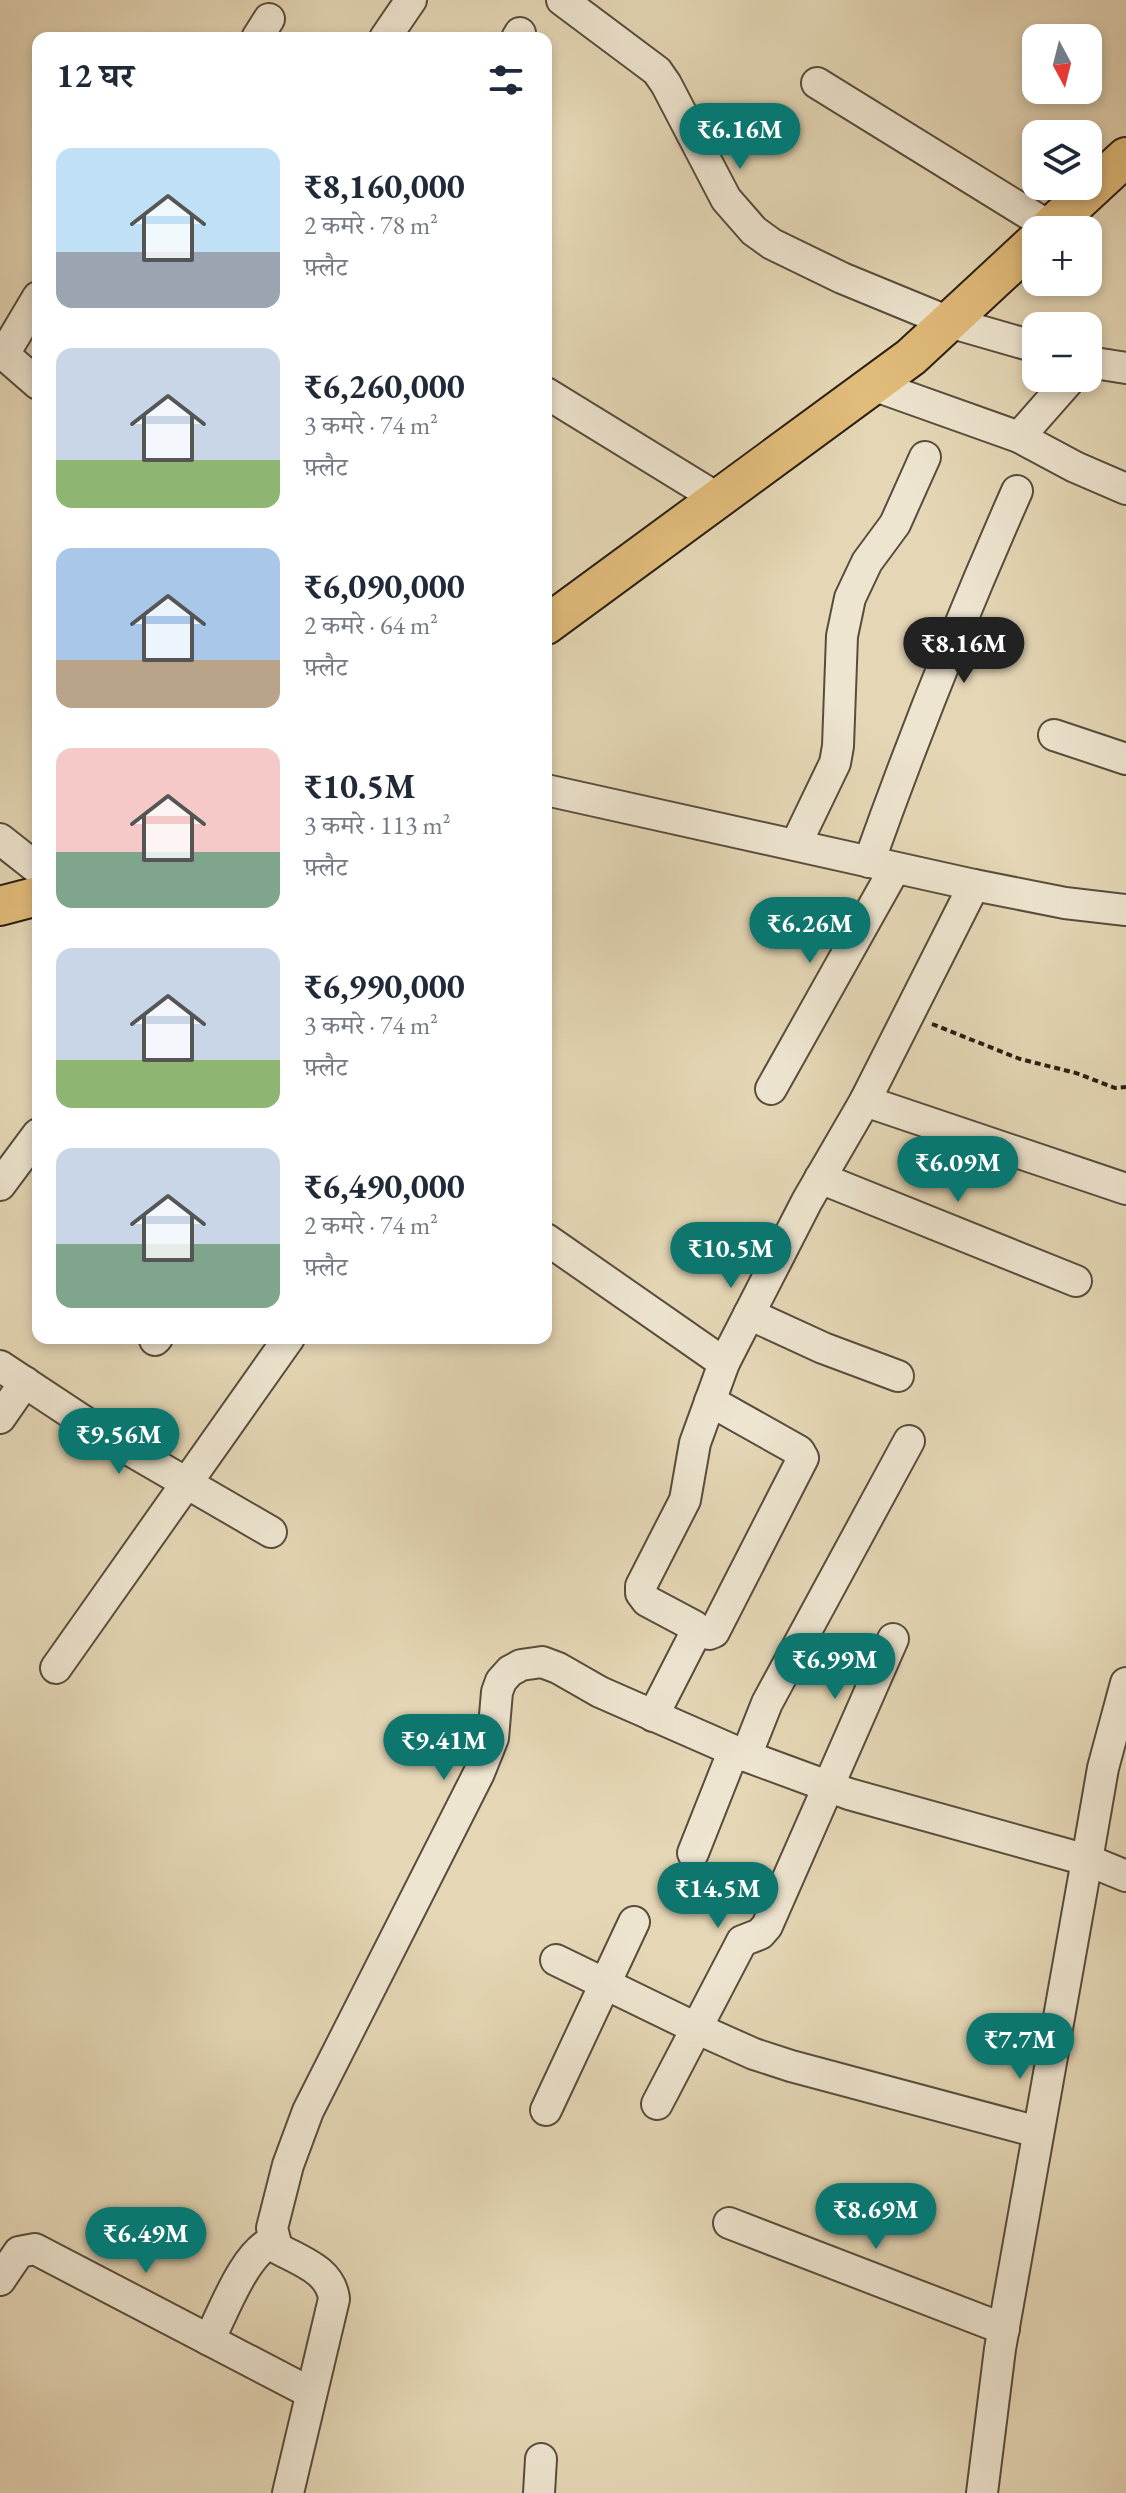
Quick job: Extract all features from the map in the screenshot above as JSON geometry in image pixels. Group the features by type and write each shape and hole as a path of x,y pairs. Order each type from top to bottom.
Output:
{"main road":[{"path":"1062,216 1126,157"},
{"path":"552,621 911,357 1022,254"},
{"path":"0,906 32,898"}],"street":[{"path":"389,32 411,0"},
{"path":"562,0 657,71 714,180 732,207 754,231 815,266 949,322 1022,343"},
{"path":"817,83 1022,218"},
{"path":"32,310 2,352 32,379"},
{"path":"1102,364 1126,368"},
{"path":"873,385 1019,437 1075,467 1126,489"},
{"path":"1019,437 1059,392"},
{"path":"552,397 717,498"},
{"path":"796,844 835,763 842,636 850,598 867,562 895,524 925,457"},
{"path":"771,1089 882,865 947,653 1017,491"},
{"path":"1054,735 1126,759"},
{"path":"552,791 974,885 1065,903 1126,910"},
{"path":"0,839 32,864"},
{"path":"696,1631 694,1626 647,1601 641,1589 685,1500 695,1443 724,1363 820,1178 865,1101 974,885"},
{"path":"865,1101 1126,1189"},
{"path":"0,1185 32,1142"},
{"path":"820,1178 1076,1281"},
{"path":"552,1243 724,1363"},
{"path":"749,1314 823,1348 898,1376"},
{"path":"56,1668 285,1344"},
{"path":"0,1418 12,1374 109,1438 271,1532"},
{"path":"696,1631 714,1632 803,1458 799,1451 710,1401"},
{"path":"693,1853 740,1754 909,1441"},
{"path":"653,1716 696,1631"},
{"path":"657,2104 742,1941 760,1934 767,1926 893,1639"},
{"path":"288,2493 332,2312 333,2290 323,2274 277,2248 272,2228 300,2131 479,1773 493,1738 497,1692 510,1671 521,1665 542,1662 600,1692 740,1754 827,1785 1087,1860 1126,1876"},
{"path":"982,2493 1004,2329 1038,2132 1103,1768 1126,1683"},
{"path":"546,2110 634,1922"},
{"path":"556,1960 754,2054 1038,2132"},
{"path":"729,2223 1004,2329"},
{"path":"209,2340 248,2265 264,2245 273,2241"},
{"path":"0,2280 19,2252 35,2249 311,2393"},
{"path":"539,2493 541,2459"}],"path":[{"path":"909,1014 1020,1059 1076,1073 1115,1088 1126,1087"}]}
